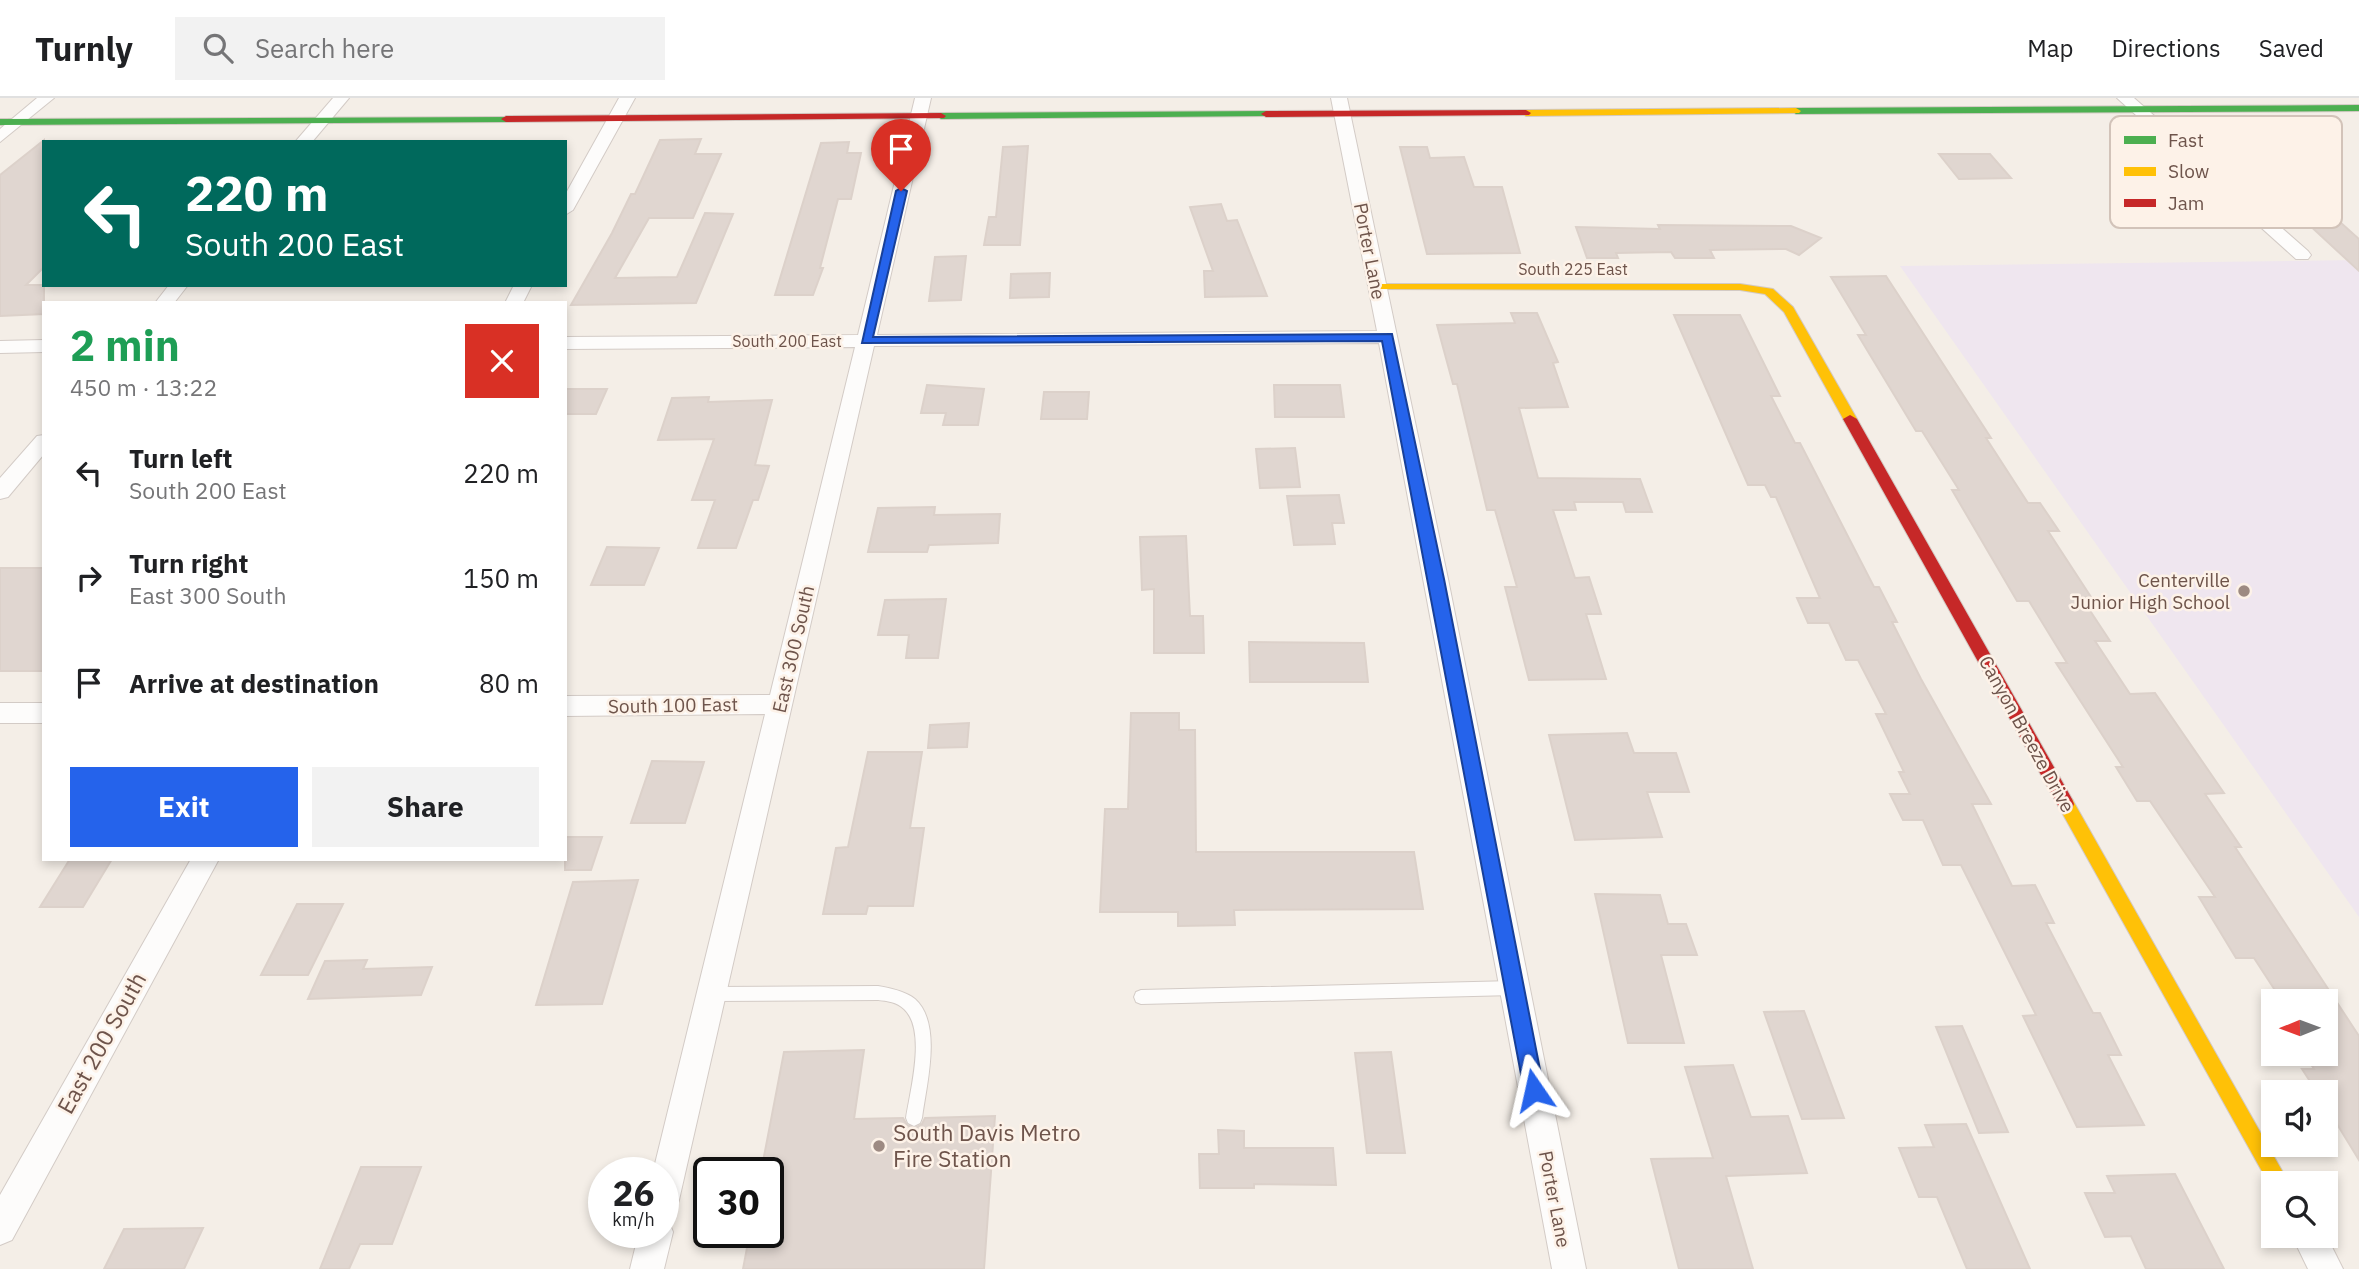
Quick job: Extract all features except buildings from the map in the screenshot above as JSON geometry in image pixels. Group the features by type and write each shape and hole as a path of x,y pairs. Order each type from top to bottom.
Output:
{"street":[{"path":"0,137 46,98"},
{"path":"305,140 341,98"},
{"path":"567,206 627,98"},
{"path":"0,122 616,118 921,107 2131,104 2359,108"},
{"path":"2131,104 2145,116"},
{"name":"Porter Lane","path":"1340,106 1569,1269"},
{"name":"East 300 South","path":"673,1157 921,107"},
{"path":"2271,228 2302,255"},
{"name":"South 225 East","path":"1377,287 1740,286 1769,291"},
{"path":"165,301 177,287"},
{"name":"Canyon Breeze Drive","path":"1769,291 1789,310 2271,1171"},
{"name":"South 200 East","path":"567,343 1387,337"},
{"path":"0,347 42,346"},
{"path":"0,492 42,443"},
{"name":"South 100 East","path":"567,706 780,704"},
{"path":"0,713 42,713"},
{"name":"East 200 South","path":"0,1227 204,861"},
{"path":"647,1269 652,1248"},
{"path":"2315,1248 2326,1269"}],"lane":[{"path":"1141,996 1514,988"},
{"path":"712,994 878,993 898,997 912,1007 921,1032 914,1118"}],"shaded area":[{"name":"Centerville Junior High School","path":"2359,260 2359,917 1900,266"}],"traffic: fast":[{"path":"1796,111 2359,108"},
{"path":"941,116 1266,114"},
{"path":"0,122 506,119"}],"traffic: slow":[{"path":"1526,113 1796,111"},
{"path":"1377,287 1740,287 1769,291 1789,310 1850,419"},
{"path":"2066,804 2271,1171"}],"traffic: jam":[{"path":"1266,114 1526,113"},
{"path":"506,119 941,116"},
{"path":"1850,419 2066,804"}],"place":[{"name":"Centerville Junior High School","path":"2244,591"},
{"name":"South Davis Metro Fire Station","path":"879,1146"}],"route":[{"path":"901,191 866,341 1387,337 1437,579 1534,1090"}]}
